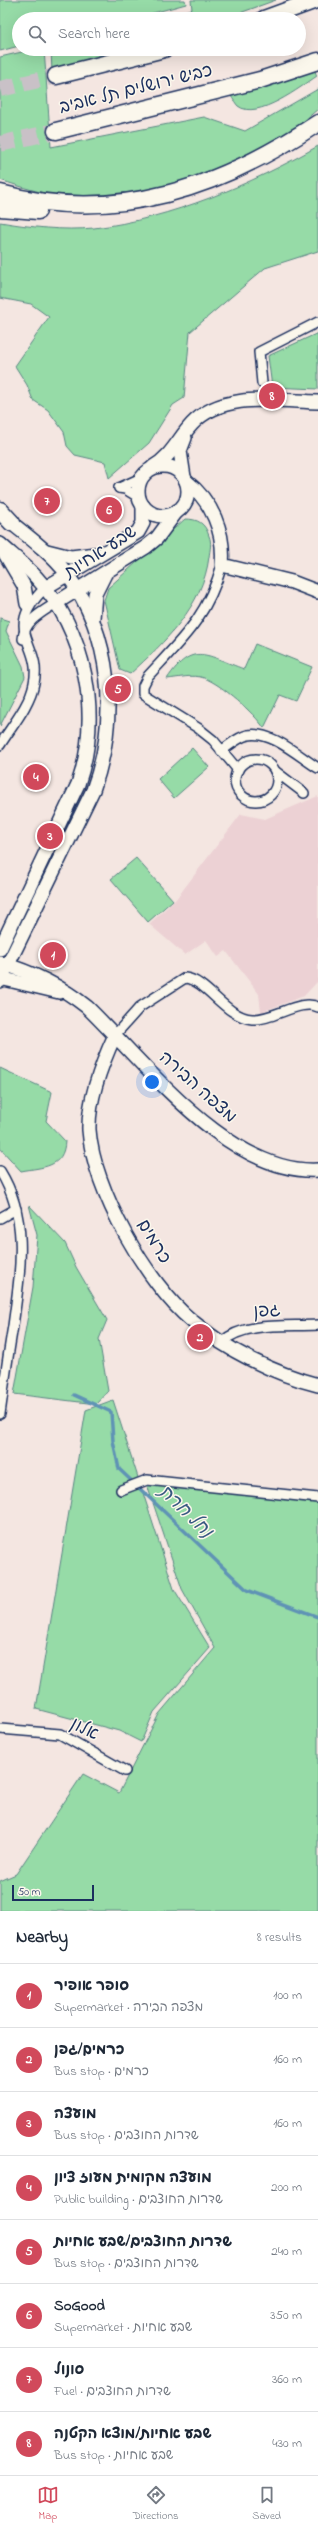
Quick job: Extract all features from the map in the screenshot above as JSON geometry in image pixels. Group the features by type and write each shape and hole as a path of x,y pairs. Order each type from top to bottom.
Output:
{"highway":[{"path":"283,12 316,0"},
{"name":"כביש ירושלים תל אביב","path":"56,76 136,56"},
{"name":"כביש ירושלים תל אביב","path":"56,131 260,80 318,61"},
{"path":"0,208 45,212 90,210 146,199 190,188 223,176 282,146 318,123"},
{"path":"0,193 55,204 88,205 146,199"},
{"path":"0,510 6,518"}],"main road":[{"path":"215,518 203,504 196,501 159,516 140,502 138,487 141,478 168,456 188,429 207,411 238,402 318,402"},
{"path":"180,508 187,497 180,451 188,429"},
{"path":"153,467 167,466 179,471 185,479 203,496 215,518 222,543 222,565 292,582 318,592"},
{"name":"שבע אחיות","path":"45,588 132,536 141,528 144,518 140,502"},
{"name":"שבע אחיות","path":"56,603 105,573 157,538 180,508"},
{"path":"0,979 4,964 82,814 100,769 106,726 107,677 104,656 93,621 67,574 43,549 6,518"},
{"path":"0,545 24,565 45,588 56,603 74,638 82,663 89,708 88,746 78,784 0,949"},
{"path":"0,545 24,586 27,604"},
{"path":"43,549 71,556 108,551"},
{"path":"93,621 94,594 105,573"},
{"name":"מצפה הבירה","path":"4,964 44,980 72,995 88,1007 190,1111 216,1133 270,1164 301,1171 318,1170"},
{"name":"מצפה הבירה","path":"0,979 72,995"},
{"name":"כרמים","path":"115,1035 94,1093 89,1130 100,1178 132,1244 152,1277 191,1321 222,1342 276,1370 318,1385"}],"street":[{"path":"262,383 259,352 318,322"},
{"path":"140,502 125,489 119,488 141,478"},
{"path":"222,565 204,612 148,676 143,694 151,701 198,728 238,770"},
{"path":"0,745 31,694 34,683 33,665 22,641 20,619 27,604 45,588"},
{"path":"22,641 27,626 56,603"},
{"path":"221,751 240,738 250,734 284,744 318,768"},
{"path":"275,771 276,778 273,790 269,796 256,800 248,799 238,790 235,776 238,770 248,760 258,759 271,765 275,771 304,793"},
{"path":"115,1035 140,1007 185,978 195,981 238,1015 252,1019 266,1018 300,1006 318,1007"},
{"path":"0,1171 12,1194 16,1209 21,1243 19,1283 0,1414"},
{"path":"0,1218 16,1209"},
{"name":"גפן","path":"222,1342 235,1332 250,1329 318,1324"},
{"path":"121,1490 147,1480 318,1498"},
{"name":"אלון","path":"0,1729 60,1734 124,1771"}],"shaded area":[{"path":"318,796 318,981 304,996 261,1012 259,994 226,951 218,957 206,940 185,955 149,924 176,899 241,814 265,819"}],"green space":[{"path":"0,0 185,0 186,4 157,12 12,12 12,48 0,51"},
{"path":"191,0 276,0 243,12 180,12 192,9"},
{"path":"12,54 12,56 44,56 51,147 204,117 245,131 318,89 318,109 287,135 261,151 237,163 210,173 152,189 123,194 96,197 62,196 44,193 0,180 0,57"},
{"path":"51,56 105,56 52,72"},
{"path":"314,69 317,76 290,94 267,106 256,109 246,109 238,106 231,96"},
{"path":"318,146 318,251 265,268 190,332 184,398 173,405 149,443 109,478 105,462 75,455 67,446 64,432 48,410 33,400 27,385 15,366 49,317 31,304 0,298 0,222 47,228 82,229 152,217 210,198 266,174"},
{"path":"318,333 318,389 272,387 268,356"},
{"path":"185,519 197,521 203,525 209,536 209,557 205,575 191,607 180,622 169,636 130,674 120,670 104,600 108,588"},
{"path":"0,618 9,621 6,631 23,666 25,677 0,726"},
{"path":"255,644 312,667 296,701 280,695 264,728 237,700 211,681 196,676 167,679 176,667 185,659 193,655 201,654 210,656 244,669"},
{"path":"192,748 209,767 174,798 158,779"},
{"path":"136,858 173,900 148,922 111,879"},
{"path":"0,1068 52,1092 46,1121 65,1141 64,1150 61,1157 51,1165 21,1171 0,1148"},
{"path":"29,1205 65,1243 76,1267 107,1320 99,1339 108,1391 96,1404 14,1394 33,1287 37,1235"},
{"path":"113,1400 174,1589 210,1648 154,1712 141,1742 119,1731 36,1709 86,1410"},
{"path":"146,1482 318,1497 318,1911 0,1911 0,1881 16,1874 83,1774 119,1793 159,1714 215,1648 182,1589"}],"waterway":[{"name":"נחל חרת","path":"74,1395 111,1412 113,1441 119,1469 247,1590 318,1617"}],"tunnel":[{"path":"0,89 56,76"},
{"path":"0,144 56,131"}],"place":[{"name":"שבע אחיות/מוצא הקטנה","path":"272,396"},
{"name":"סונול","path":"47,501"},
{"name":"SoGood","path":"109,510"},
{"name":"שדרות החוצבים/שבע אחיות","path":"118,689"},
{"name":"מועצה מקומית מעוז ציון","path":"36,777"},
{"name":"מועצה","path":"50,836"},
{"name":"סופר אופיר","path":"53,955"},
{"name":"כרמים/גפן","path":"200,1337"}]}
